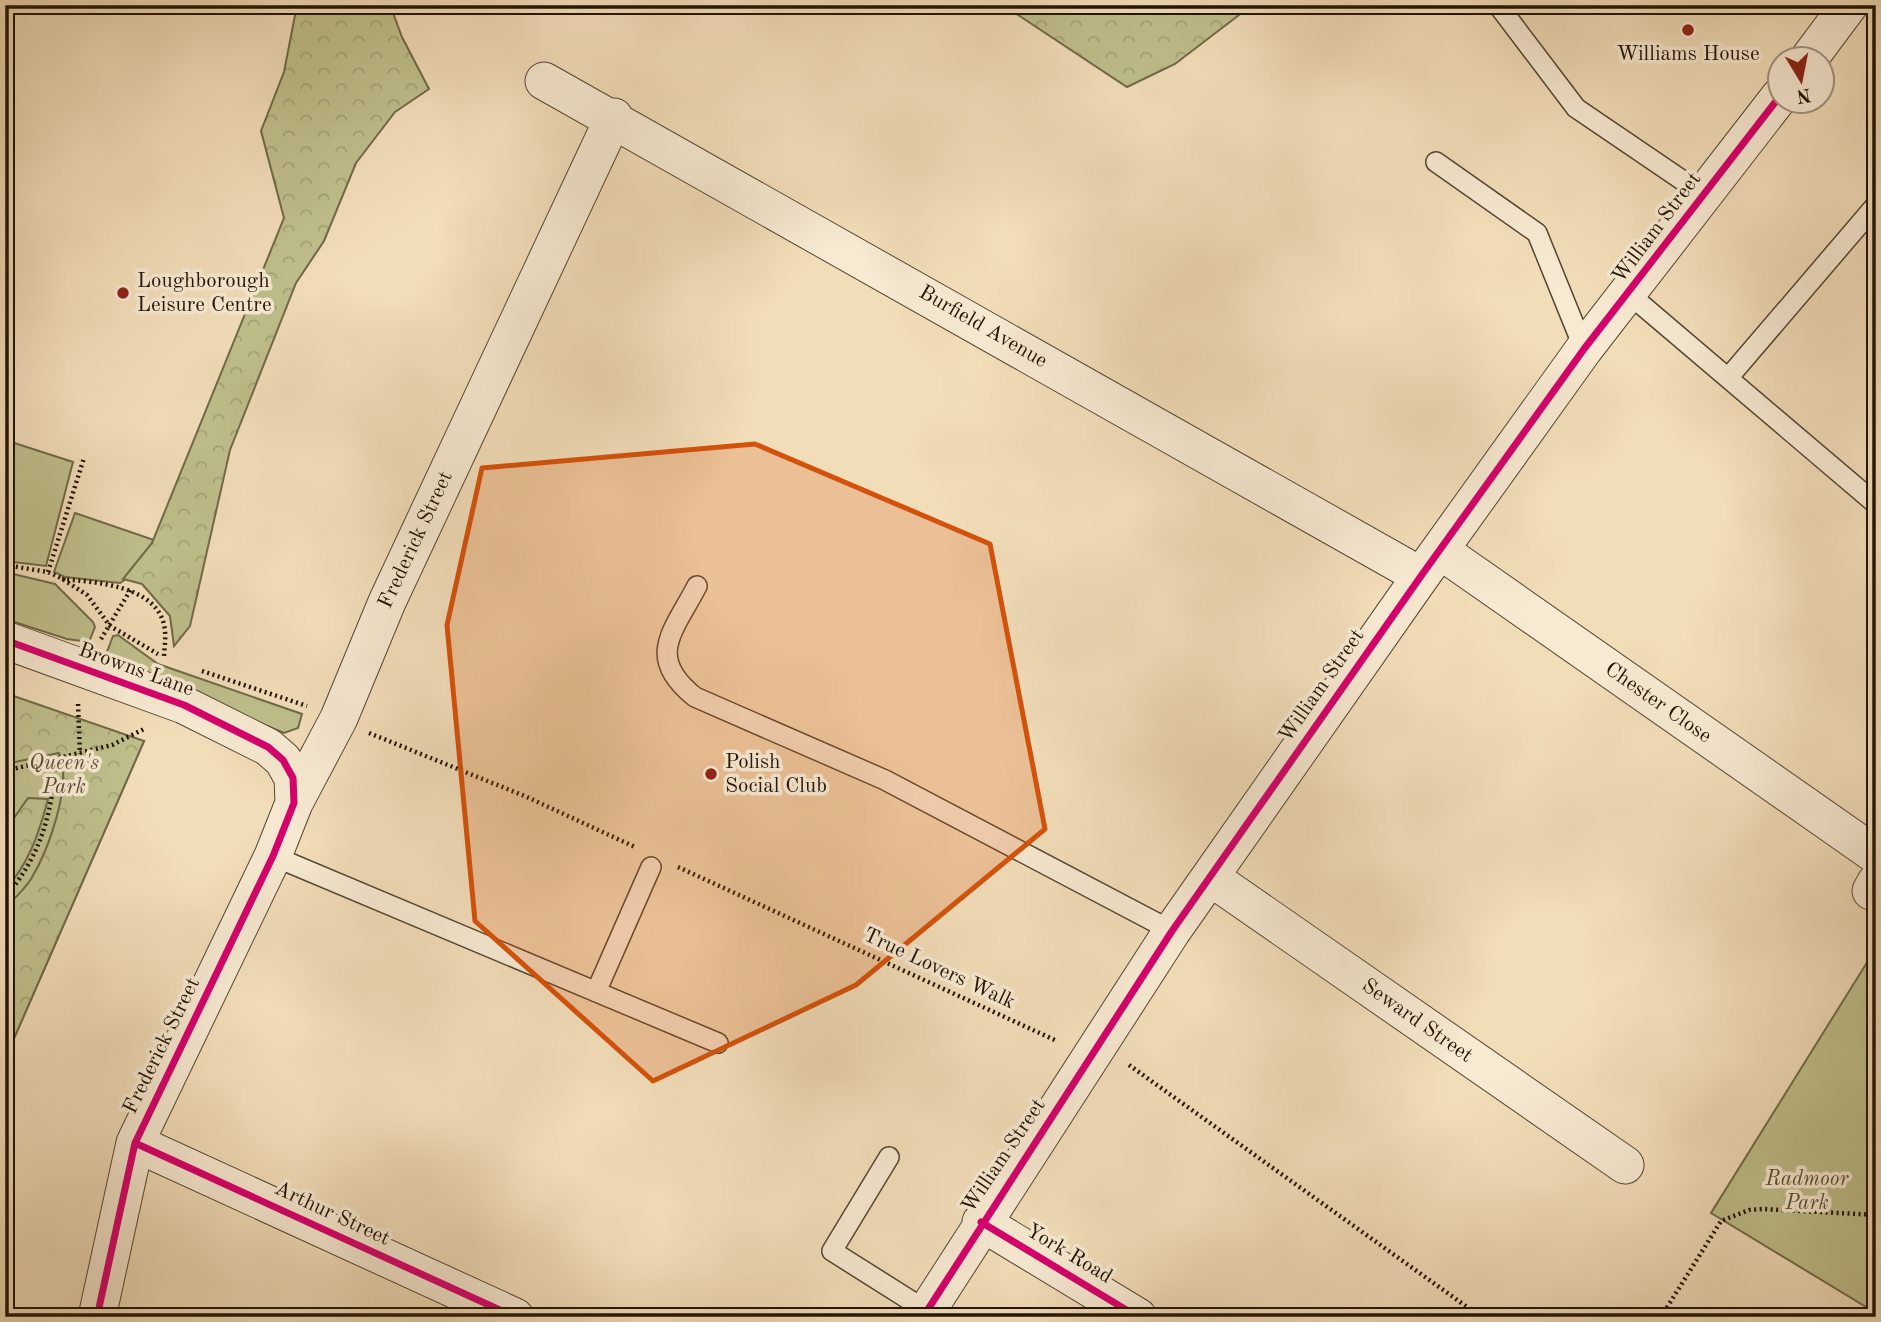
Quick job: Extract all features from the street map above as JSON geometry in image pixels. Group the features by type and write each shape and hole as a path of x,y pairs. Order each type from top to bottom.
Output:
{"street":[{"path":"1818,46 1849,5"},
{"name":"Burfield Avenue","path":"544,81 1431,563"},
{"name":"William Street","path":"925,1314 981,1222 1172,931 1584,349 1766,114"},
{"name":"Frederick Street","path":"97,1317 135,1143 273,856 294,803 339,718 387,602 614,117"},
{"name":"Chester Close","path":"1431,563 1876,855"},
{"name":"Browns Lane","path":"5,640 184,705 268,747 283,760 293,778 294,803"},
{"name":"Seward Street","path":"1210,877 1625,1166"},
{"name":"Arthur Street","path":"135,1143 515,1317"},
{"name":"York Road","path":"981,1222 1138,1317"}],"lane":[{"path":"1502,9 1576,108 1704,195"},
{"path":"1437,162 1537,233 1584,349"},
{"path":"1728,378 1876,205"},
{"path":"1629,294 1876,505"},
{"path":"697,586 669,638 666,659 676,682 695,697 885,780 1172,931"},
{"path":"273,856 718,1043"},
{"path":"596,992 658,864"},
{"path":"889,1157 832,1251 925,1314"}],"path":[{"path":"48,572 84,457"},
{"path":"5,565 48,572 61,578 87,595 110,626 164,658 177,662"},
{"path":"61,578 131,589 161,617 165,629 164,658"},
{"path":"99,641 131,589"},
{"path":"189,667 339,718 527,797 640,849"},
{"path":"78,704 80,754"},
{"path":"5,772 80,754 138,732 184,705"},
{"path":"5,897 22,877 41,843 53,799 56,760"},
{"path":"1100,1044 1481,1317"},
{"path":"1661,1317 1721,1221 1749,1210 1763,1209 1876,1215"}],"highlighted area":[{"path":"755,444 990,544 1045,829 856,985 653,1081 475,921 447,625 482,468"}],"green space":[{"path":"297,5 390,5 402,37 429,89 395,112 356,163 324,241 296,283 230,450 190,626 174,646 170,616 142,584 123,579 152,543 284,218 261,131 284,72"},
{"path":"1003,5 1252,5 1175,64 1127,87"},
{"path":"5,440 73,462 46,566 5,561"},
{"path":"75,513 154,540 132,575 120,583 65,577 54,572"},
{"path":"5,572 55,584 93,622 95,627 89,642 67,639 5,619"},
{"path":"118,635 158,664 302,714 298,728 284,733 105,657 113,636"},
{"name":"Queen's Park","path":"5,693 144,741 5,1059 5,908 31,879 45,852 61,799 63,766 59,753 5,764"},
{"name":"Queen's Park","path":"5,694 144,741 5,1059"},
{"path":"28,798 48,799 32,848 21,869 5,890 5,822 14,818"},
{"name":"Radmoor Park","path":"1876,948 1876,1313 1711,1213"}],"cycle path":[{"path":"923,1317 1172,931 1584,349 1766,114"},
{"path":"5,640 184,705 268,747 283,760 293,778 294,803 273,856 135,1143 97,1317"},
{"path":"135,1143 515,1317"},
{"path":"981,1222 1138,1317"}],"place":[{"name":"Williams House","path":"1688,30"},
{"name":"Loughborough Leisure Centre","path":"123,293"},
{"name":"Polish Social Club","path":"711,774"}]}
